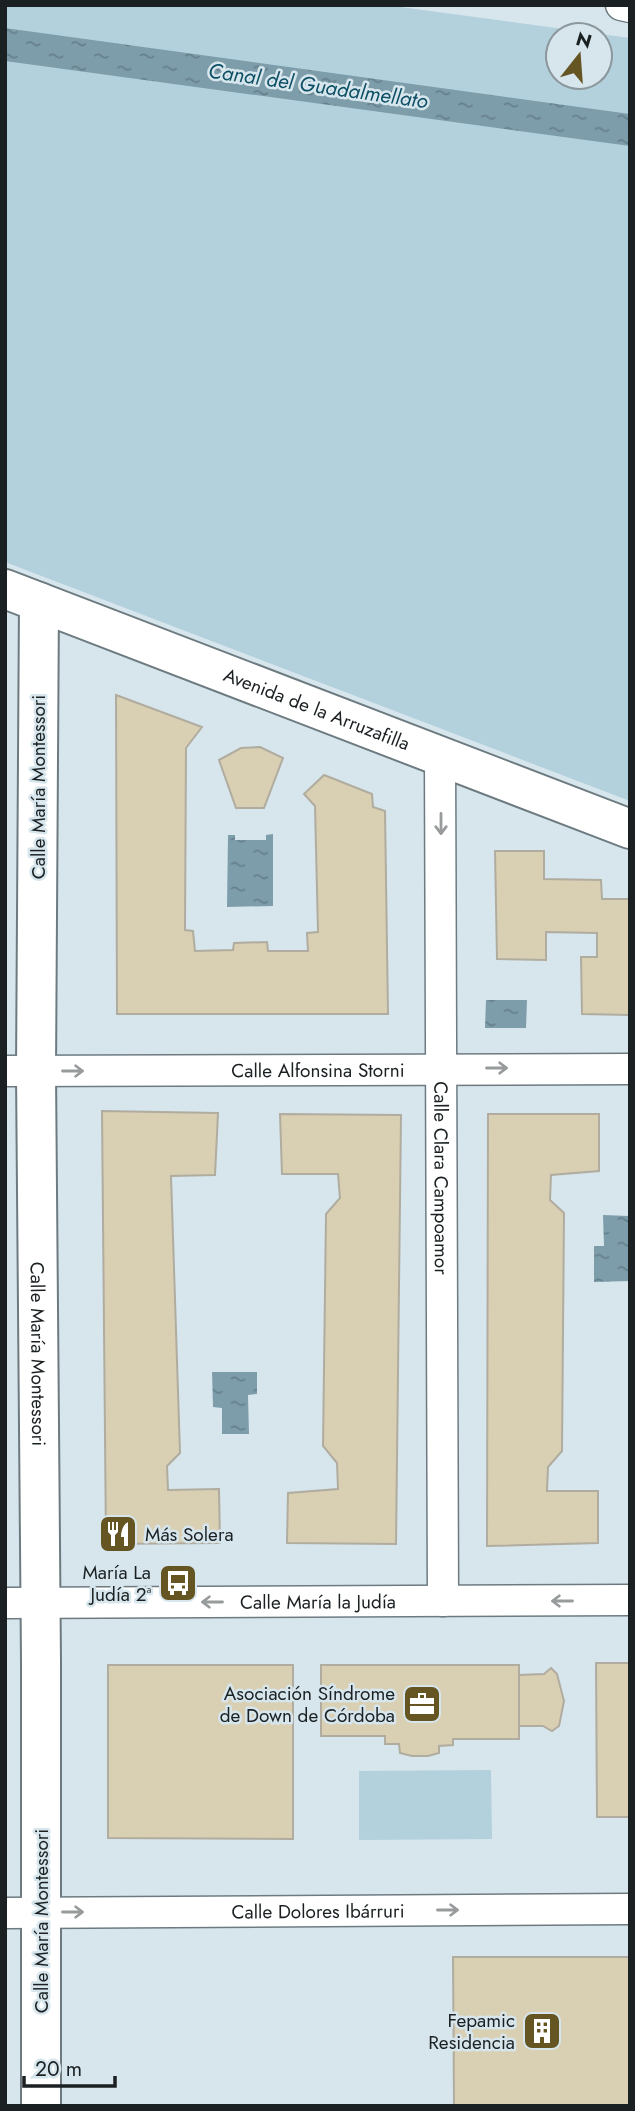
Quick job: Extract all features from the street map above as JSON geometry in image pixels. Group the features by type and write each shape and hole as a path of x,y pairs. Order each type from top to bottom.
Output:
{"main road":[{"name":"Avenida de la Arruzafilla","path":"22,596 630,830"},
{"name":"Calle María Montessori","path":"22,596 23,1912 41,2106"}],"street":[{"path":"621,5 630,6"},
{"name":"Calle Clara Campoamor","path":"440,756 443,1601"},
{"name":"Calle Alfonsina Storni","path":"21,1072 630,1069"},
{"name":"Calle María la Judía","path":"23,1603 630,1600"},
{"name":"Calle Dolores Ibárruri","path":"23,1912 630,1909"}],"shaded area":[{"path":"5,5 386,5 544,26 544,91 614,91 614,36 630,38 630,801 5,562"},
{"path":"491,1770 492,1839 359,1840 359,1771"}],"water":[{"name":"Canal del Guadalmellato","path":"5,28 630,114 630,146 5,61"},
{"path":"273,834 273,906 227,907 228,835 235,835 235,840 266,840 266,835"},
{"path":"486,1000 527,1000 526,1028 485,1028"},
{"path":"603,1215 629,1216 630,1281 594,1282 594,1246 604,1246"},
{"path":"212,1372 257,1372 257,1394 248,1395 249,1434 222,1434 222,1408 213,1407"}],"building":[{"path":"116,695 202,727 186,748 185,930 193,931 195,951 233,950 234,943 267,942 268,951 308,951 307,933 318,932 315,806 304,794 324,775 372,794 373,807 385,811 388,1014 117,1014"},
{"path":"260,747 283,758 264,808 236,808 219,760 241,748"},
{"path":"495,851 544,851 544,879 601,880 602,899 630,899 629,1015 582,1014 581,957 597,957 597,933 546,932 546,960 497,959"},
{"path":"102,1111 218,1113 215,1175 171,1176 180,1453 167,1466 168,1490 219,1489 220,1543 106,1544"},
{"path":"280,1114 401,1115 396,1544 287,1543 288,1493 338,1489 337,1463 323,1446 326,1214 340,1198 338,1174 282,1174"},
{"path":"488,1114 599,1114 599,1171 551,1175 550,1200 564,1213 562,1451 548,1467 547,1491 598,1491 598,1543 487,1546"},
{"path":"596,1663 630,1663 630,1817 597,1817"},
{"path":"108,1665 293,1665 293,1839 108,1838"},
{"path":"321,1665 519,1665 519,1739 453,1739 453,1745 439,1746 439,1753 412,1756 400,1753 399,1744 385,1744 385,1736 321,1736"},
{"path":"551,1668 557,1674 564,1701 559,1726 552,1731 543,1726 519,1726 519,1675 544,1674"},
{"name":"Fepamic Residencia","path":"453,1957 630,1957 630,2106 454,2106"}],"place":[{"name":"Más Solera","path":"118,1534"},
{"name":"María La Judía 2ª","path":"178,1583"},
{"name":"Asociación Síndrome de Down de Córdoba","path":"422,1704"},
{"name":"Fepamic Residencia","path":"542,2031"}]}
